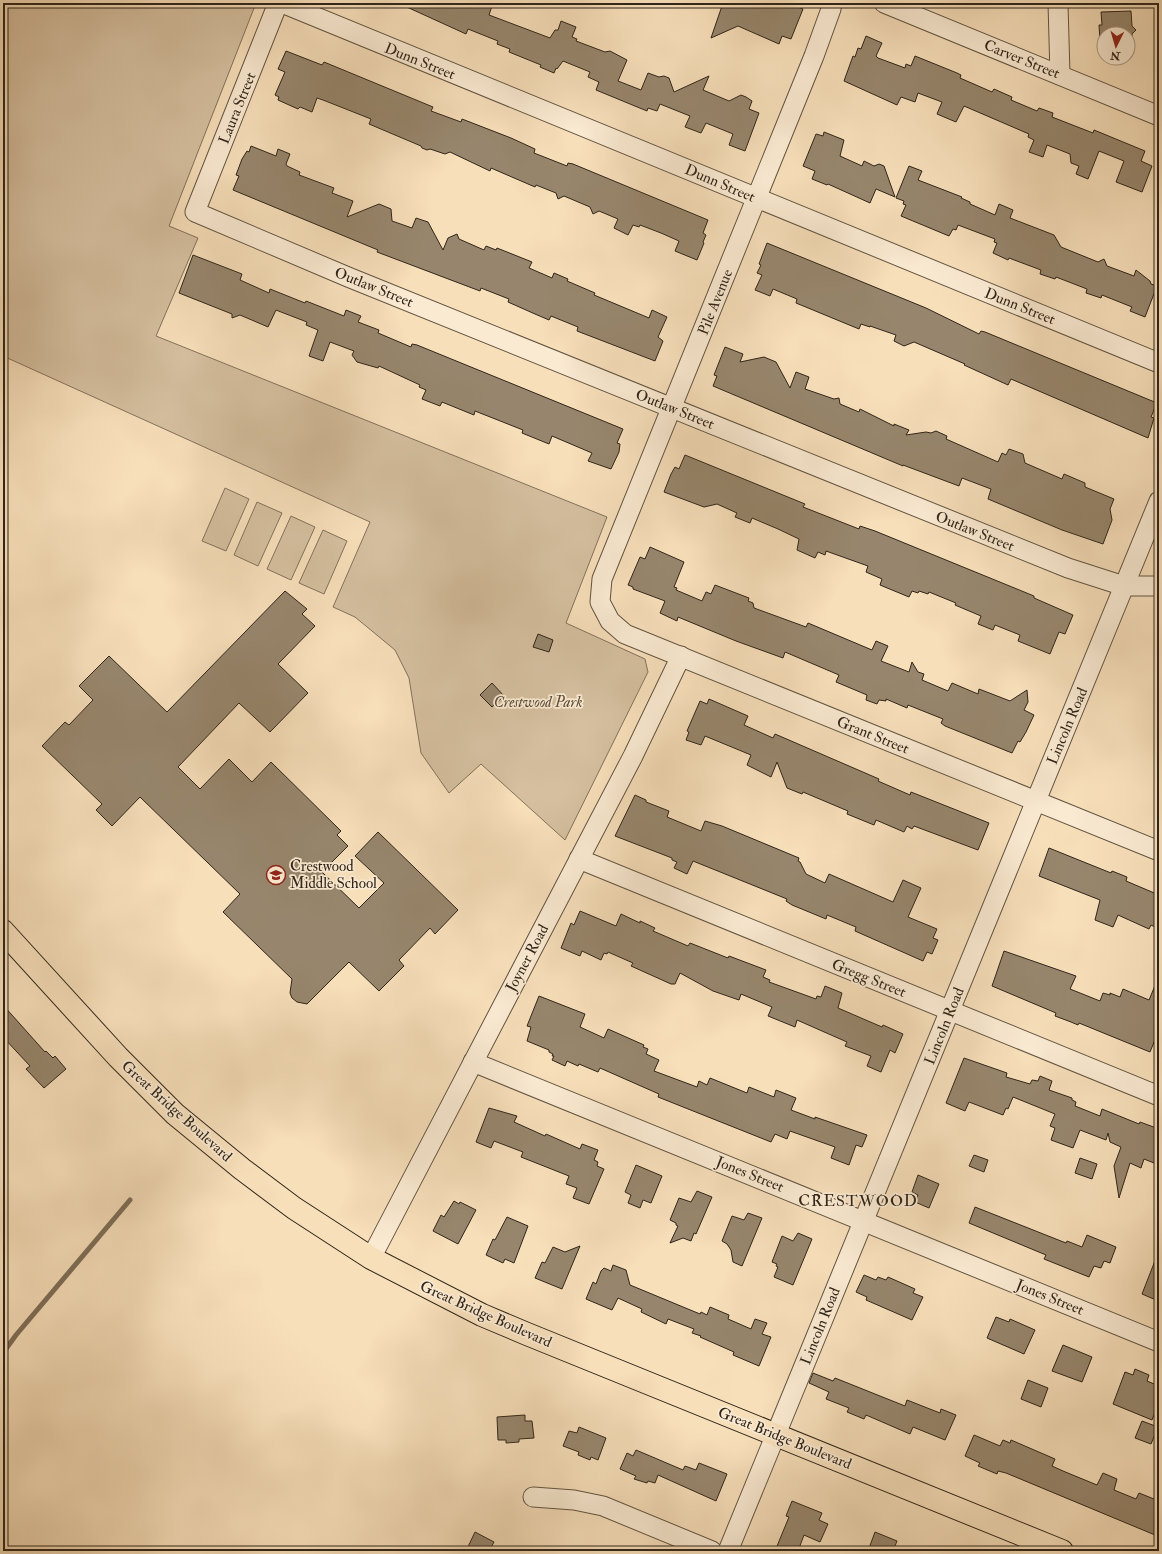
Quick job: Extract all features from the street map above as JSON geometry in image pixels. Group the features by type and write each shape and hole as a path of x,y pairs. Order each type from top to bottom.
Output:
{"main road":[{"name":"Great Bridge Boulevard","path":"3,931 118,1057 175,1114 248,1174 294,1208 371,1258 482,1315 1062,1551"}],"street":[{"name":"Laura Street","path":"195,212 278,3"},
{"name":"Dunn Street","path":"282,3 1159,363"},
{"name":"Pile Avenue","path":"600,602 602,579 814,56 831,10 832,3"},
{"name":"Carver Street","path":"884,3 1159,116"},
{"path":"1058,3 1060,75"},
{"name":"Outlaw Street","path":"195,212 348,277 1068,568 1124,586 1159,586"},
{"name":"Lincoln Road","path":"728,1551 1159,501"},
{"name":"Grant Street","path":"600,602 610,621 625,634 1159,851"},
{"name":"Joyner Road","path":"371,1258 633,756 681,656"},
{"name":"Gregg Street","path":"579,859 1159,1096"},
{"name":"Jones Street","path":"473,1062 1159,1342"},
{"path":"533,1497 574,1500 603,1506 712,1551"}],"green space":[{"name":"Crestwood Park","path":"3,3 256,3 169,226 198,238 156,336 607,517 566,623 645,659 648,672 565,840 481,764 449,793 421,753 409,678 395,650 355,617 333,607 370,522 3,356"},
{"path":"225,488 249,499 226,551 202,541"},
{"path":"257,502 282,513 258,566 234,555"},
{"path":"291,516 315,527 291,580 267,569"},
{"path":"323,530 347,541 324,594 299,583"}],"building":[{"path":"398,3 493,3 489,15 550,38 555,30 558,30 561,21 576,27 572,37 577,39 576,41 605,52 610,51 627,60 618,81 641,90 648,73 659,77 664,76 669,78 674,92 709,76 703,90 729,101 741,95 746,97 752,101 749,109 759,113 745,151 729,145 733,134 706,123 701,133 685,127 690,116 660,104 657,111 648,108 647,111 596,90 599,82 588,77 590,72 563,61 557,69 556,68 554,73 540,67 541,65 509,52 510,49 497,44 498,41 468,29 466,34"},
{"path":"723,3 788,3 803,9 791,39 782,36 779,44 738,26 711,38"},
{"path":"1131,11 1132,26 1099,26 1102,25 1101,12"},
{"path":"866,36 882,43 876,56 878,58 905,68 906,64 911,66 915,56 957,73 961,75 960,78 992,92 994,89 1012,97 1011,100 1037,111 1039,108 1053,113 1052,117 1093,133 1094,130 1145,151 1141,161 1152,166 1142,192 1116,182 1124,161 1099,151 1088,179 1076,174 1079,166 1071,163 1070,154 1047,145 1043,157 1029,152 1034,140 1028,137 1029,134 964,106 956,122 937,114 942,102 918,93 915,102 901,97 897,105 844,81 853,56 855,57 858,48 861,49"},
{"path":"286,51 322,65 324,62 433,107 431,111 461,122 462,119 511,138 535,149 534,153 567,166 568,163 573,164 708,220 703,233 706,235 703,242 704,243 697,260 675,251 679,241 661,233 640,225 639,227 633,225 628,235 614,228 618,219 599,211 593,214 590,207 564,196 558,199 556,193 536,185 535,187 491,168 490,171 450,152 445,154 422,148 421,146 369,124 371,119 323,100 317,98 312,112 300,107 298,109 278,100 279,97 275,95 285,72 278,69"},
{"path":"824,132 844,140 840,156 862,166 864,161 874,166 879,164 884,166 895,197 876,189 870,203 828,184 827,185 812,179 815,171 803,166 816,134 823,136"},
{"path":"251,146 276,156 278,149 290,154 286,164 287,166 300,172 299,175 334,188 332,193 353,201 347,217 379,204 391,209 392,221 412,228 416,218 428,222 443,250 448,238 457,234 459,239 484,250 486,246 496,250 497,248 532,262 529,268 552,278 554,273 568,279 567,281 595,293 594,295 649,318 652,310 667,317 658,337 663,341 655,361 577,331 578,327 551,316 549,320 508,302 509,299 481,288 480,291 377,252 378,250 233,190 239,176 236,175 242,159 247,151 249,152"},
{"path":"909,166 922,171 918,180 962,197 961,198 970,202 970,204 995,215 999,204 1013,210 1010,218 1054,235 1061,247 1098,262 1104,259 1107,266 1134,276 1136,270 1150,281 1151,284 1157,286 1145,317 1130,311 1132,307 1102,295 1101,298 1086,293 1087,289 1056,277 1055,279 1040,274 1041,270 1009,258 1008,260 993,253 997,243 994,242 995,239 958,225 956,230 953,229 949,236 901,216 906,205 903,204 904,201 896,198"},
{"path":"767,243 926,308 979,334 981,331 985,332 1157,403 1151,417 1154,418 1148,438 1011,379 1008,385 964,365 965,364 914,342 904,346 894,341 896,335 861,324 859,329 796,303 797,299 773,289 770,296 755,290 762,275 757,273 761,265 759,264"},
{"path":"193,255 242,274 240,280 269,293 270,289 344,316 346,310 361,316 358,322 379,330 378,333 411,347 412,344 417,345 623,429 617,443 620,444 619,452 611,469 588,461 592,453 552,436 549,444 522,433 523,430 475,411 474,415 442,402 440,406 422,399 426,390 419,387 420,385 379,366 378,368 357,362 352,355 354,351 330,342 323,361 309,356 318,330 306,325 307,322 276,310 268,327 240,315 232,318 232,314 179,293"},
{"path":"725,347 743,354 740,362 764,357 776,362 790,388 796,372 809,377 805,389 834,399 839,398 840,404 859,412 860,409 894,426 894,424 909,430 906,435 926,432 931,433 936,431 947,436 946,439 998,462 1002,453 1006,455 1009,449 1023,454 1025,463 1062,479 1064,474 1085,483 1085,487 1114,499 1110,509 1112,520 1103,544 1062,530 988,499 991,489 962,478 959,486 903,466 713,386 717,376 714,375"},
{"path":"685,455 805,504 803,507 859,529 860,526 875,531 1034,596 1034,598 1073,615 1065,634 1059,632 1050,654 1018,641 1020,635 995,625 993,630 978,624 981,616 955,605 956,603 929,592 928,594 919,591 918,593 912,591 909,597 880,585 882,579 866,572 868,566 826,551 825,555 818,552 815,558 797,550 799,539 778,529 752,518 750,523 735,517 737,513 717,504 704,507 664,492 671,474 675,467 679,469"},
{"path":"650,547 684,562 674,587 677,588 676,590 702,601 706,592 711,594 715,585 749,598 748,601 753,603 754,608 806,627 808,623 872,650 876,641 888,646 881,661 909,672 912,662 918,672 924,674 922,680 948,691 952,683 978,694 979,689 1010,701 1027,690 1028,702 1024,710 1034,715 1026,732 1020,742 1018,741 1012,753 945,726 941,723 943,719 908,705 907,708 886,699 886,701 879,700 877,704 866,700 867,695 836,682 839,675 785,652 783,658 736,641 678,617 677,621 660,613 665,601 633,589 633,587 628,585 640,557 645,559"},
{"path":"285,591 307,609 302,614 315,626 278,664 308,693 270,732 239,703 178,767 200,789 229,759 252,782 271,762 341,831 337,835 348,846 322,872 359,908 384,883 355,856 378,832 458,910 435,934 430,928 399,960 404,966 379,991 349,962 307,1004 297,1002 292,998 290,993 292,979 223,912 240,894 140,797 112,826 96,810 102,804 42,746 65,722 69,725 93,700 79,686 109,656 167,712"},
{"path":"538,634 553,640 549,652 533,647"},
{"path":"492,683 504,696 492,707 480,695"},
{"path":"709,699 748,716 744,725 773,738 775,734 879,779 878,781 910,795 911,792 989,823 978,850 914,826 912,829 907,826 904,832 876,820 874,825 847,814 848,811 803,792 802,794 787,788 777,762 771,777 747,765 751,755 705,736 701,745 686,740 689,732 687,731 700,701 707,704"},
{"path":"635,795 646,800 646,802 669,811 667,817 701,831 705,821 722,826 799,858 798,861 806,874 825,883 829,874 893,902 903,880 921,888 908,917 937,929 933,938 938,940 932,954 927,952 923,961 855,931 856,927 827,915 826,919 792,905 786,901 787,899 693,861 687,874 674,868 677,862 672,860 672,858 615,836"},
{"path":"1049,848 1111,873 1112,871 1127,877 1126,881 1159,895 1159,919 1155,927 1151,925 1149,929 1118,915 1113,927 1095,920 1100,900 1039,876"},
{"path":"580,911 616,926 621,914 640,923 640,921 655,928 653,931 688,946 690,943 728,958 729,956 766,970 763,977 770,980 769,982 816,999 817,996 821,997 825,986 842,993 838,1008 882,1027 883,1025 903,1034 895,1053 890,1050 881,1072 867,1066 871,1056 845,1046 847,1042 797,1020 795,1027 768,1016 772,1007 741,994 739,1000 713,991 680,973 675,984 671,984 631,966 633,963 608,952 607,954 604,953 601,960 582,951 580,956 561,948 571,923 574,925"},
{"path":"1004,951 1076,976 1070,989 1100,1001 1103,993 1110,995 1110,993 1120,997 1123,989 1149,1000 1159,976 1159,1030 1150,1052 1079,1023 1078,1025 1055,1016 1056,1013 992,986"},
{"path":"539,996 585,1014 580,1027 604,1038 608,1029 644,1045 643,1047 648,1049 646,1054 659,1060 654,1071 697,1087 699,1081 707,1085 710,1078 747,1093 749,1087 774,1097 776,1090 796,1098 791,1110 867,1135 862,1147 856,1145 849,1165 831,1158 835,1147 790,1131 787,1139 775,1134 771,1142 658,1097 659,1094 600,1068 598,1072 579,1064 578,1066 567,1061 565,1066 552,1060 554,1056 552,1056 553,1054 549,1052 549,1050 527,1041 531,1027 527,1026"},
{"path":"3,1005 45,1052 46,1051 53,1058 55,1056 66,1069 44,1088 26,1069 30,1066 3,1037"},
{"path":"964,1058 1007,1073 1006,1077 1030,1084 1032,1080 1038,1081 1040,1076 1052,1081 1049,1090 1072,1098 1072,1100 1076,1102 1075,1106 1100,1116 1102,1109 1139,1124 1140,1122 1159,1129 1159,1165 1144,1159 1141,1168 1130,1163 1119,1198 1114,1166 1121,1147 1110,1142 1108,1133 1106,1140 1080,1130 1073,1148 1051,1140 1055,1128 1050,1126 1055,1114 1013,1097 1008,1109 1006,1108 1003,1115 969,1102 965,1111 946,1103"},
{"path":"489,1108 517,1116 514,1122 545,1136 546,1134 580,1149 582,1144 598,1150 594,1160 598,1162 597,1166 604,1169 589,1204 573,1198 577,1188 566,1184 569,1176 521,1157 523,1152 494,1141 491,1148 476,1142"},
{"path":"974,1155 988,1160 984,1172 969,1166"},
{"path":"1080,1158 1097,1164 1092,1179 1075,1173"},
{"path":"636,1165 662,1176 651,1203 643,1200 640,1208 628,1203 631,1195 625,1192"},
{"path":"918,1175 939,1184 929,1208 915,1202 918,1195 912,1192"},
{"path":"697,1191 712,1197 696,1234 694,1233 691,1241 683,1238 670,1243 678,1226 670,1220 679,1198 691,1202"},
{"path":"454,1201 459,1204 460,1202 476,1210 458,1244 433,1231 441,1215 444,1217"},
{"path":"975,1207 1066,1243 1067,1241 1082,1247 1087,1235 1116,1247 1110,1263 1104,1261 1101,1268 1094,1266 1089,1277 1044,1259 1046,1255 969,1223"},
{"path":"748,1213 762,1218 742,1266 733,1262 731,1250 727,1244 722,1241 732,1216 744,1220"},
{"path":"507,1217 528,1226 514,1263 505,1259 503,1263 486,1255 493,1239 495,1240"},
{"path":"798,1233 812,1239 793,1285 774,1277 778,1267 776,1266 777,1264 772,1262 782,1236 793,1241"},
{"path":"580,1246 562,1289 535,1278 542,1262 545,1263 553,1247 565,1252"},
{"path":"1158,1253 1159,1291 1156,1300 1142,1294"},
{"path":"613,1265 626,1270 630,1285 700,1314 701,1312 707,1315 710,1307 729,1315 728,1319 751,1329 755,1319 767,1323 762,1334 771,1337 759,1366 733,1355 734,1352 692,1333 694,1329 668,1319 666,1324 641,1312 642,1309 618,1298 612,1310 586,1299 593,1282 596,1284 601,1271 604,1268 611,1271"},
{"path":"864,1275 876,1280 878,1277 886,1280 888,1277 915,1289 913,1293 923,1297 912,1320 866,1300 867,1297 856,1292"},
{"path":"996,1317 1009,1322 1010,1319 1035,1330 1024,1354 987,1338"},
{"path":"1063,1345 1092,1357 1082,1382 1052,1371"},
{"path":"1135,1369 1149,1375 1147,1381 1159,1386 1155,1398 1159,1399 1159,1402 1152,1420 1113,1404 1125,1372 1133,1375"},
{"path":"813,1373 833,1381 835,1378 905,1406 907,1400 940,1413 941,1409 956,1415 945,1440 913,1427 910,1434 866,1415 864,1419 847,1412 849,1408 826,1399 829,1392 809,1383"},
{"path":"1028,1380 1048,1388 1041,1407 1021,1399"},
{"path":"525,1415 525,1421 532,1421 534,1438 519,1439 519,1442 506,1443 506,1440 498,1440 497,1417"},
{"path":"1142,1421 1158,1427 1151,1444 1135,1438"},
{"path":"579,1427 606,1438 598,1460 591,1457 590,1460 578,1455 579,1452 563,1446 569,1431 577,1433"},
{"path":"974,1435 1000,1446 1003,1440 1010,1443 1011,1440 1055,1459 1052,1466 1063,1471 1097,1485 1103,1473 1117,1479 1114,1490 1136,1499 1139,1493 1159,1501 1159,1526 1155,1535 1006,1473 998,1471 997,1474 978,1466 980,1463 965,1456"},
{"path":"636,1450 683,1470 685,1466 696,1470 699,1463 727,1474 716,1501 658,1475 655,1483 648,1481 647,1483 634,1479 636,1476 620,1469 627,1453 633,1456"},
{"path":"792,1501 822,1513 819,1520 828,1524 820,1542 804,1535 798,1551 775,1551 789,1517 786,1516"},
{"path":"475,1532 494,1542 489,1551 466,1551"},
{"path":"875,1532 897,1541 893,1551 868,1551"}],"waterway":[{"path":"3,1353 16,1335 130,1200"}],"place":[{"name":"Crestwood Middle School","path":"276,875"}],"district":[{"name":"CRESTWOOD","path":"858,1200"}]}
